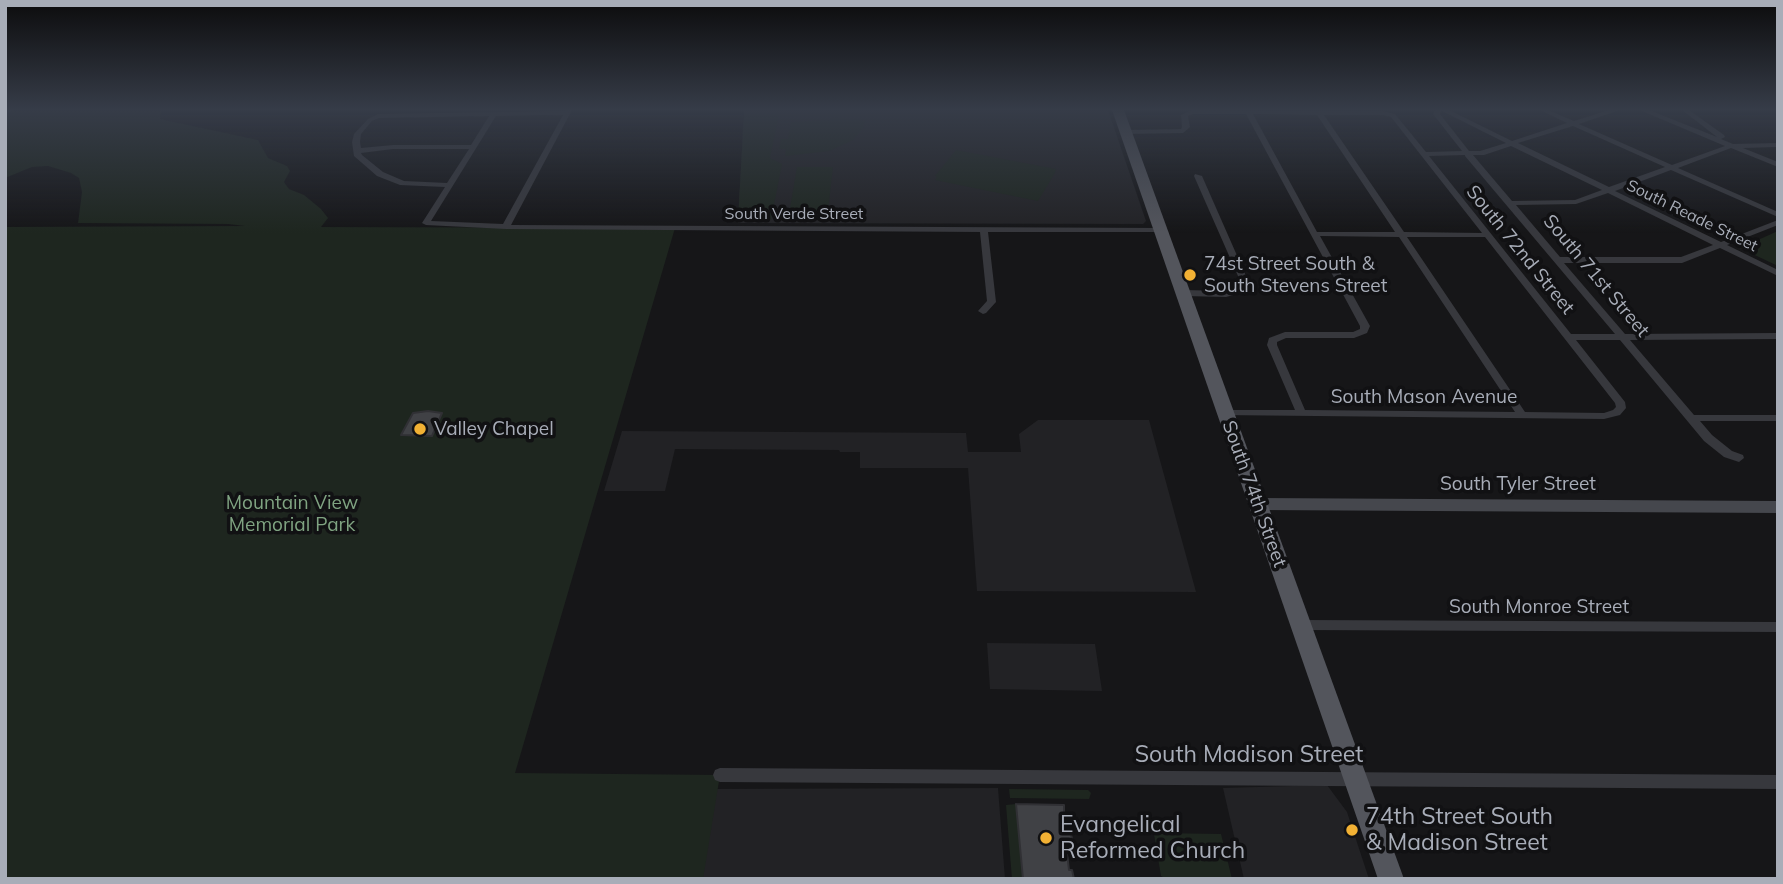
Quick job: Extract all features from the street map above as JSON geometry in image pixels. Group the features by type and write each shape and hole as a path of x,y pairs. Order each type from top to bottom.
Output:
{"main road":[{"name":"South 74th Street","path":"1133,151 1391,879"}],"street":[{"path":"357,151 361,161 386,178 415,185 448,185 470,151"},
{"path":"506,227 546,151"},
{"path":"1269,151 1365,326 1365,330 1354,335 1285,335 1272,340 1302,414"},
{"path":"1345,151 1522,415"},
{"name":"South 72nd Street","path":"1422,151 1620,402 1621,408"},
{"name":"South 71st Street","path":"1466,151 1715,444 1739,458"},
{"path":"1424,154 1487,151"},
{"name":"South Reade Street","path":"1527,151 1778,272"},
{"path":"1635,151 1778,215"},
{"path":"1511,203 1576,202 1717,151"},
{"path":"1744,151 1778,165"},
{"path":"1184,293 1226,294 1241,290 1242,276 1198,176"},
{"name":"South Verde Street","path":"448,185 426,223 506,227 1161,230"},
{"path":"1559,260 1682,260 1778,222"},
{"path":"984,229 992,302 984,311"},
{"path":"1314,234 1487,235"},
{"path":"1569,337 1778,336"},
{"name":"South Mason Avenue","path":"1224,413 1604,416 1616,413 1621,408"},
{"path":"1695,418 1778,418"},
{"name":"South Tyler Street","path":"1258,504 1778,507"},
{"name":"South Monroe Street","path":"1301,625 1778,627"},
{"name":"South Madison Street","path":"720,775 1778,782"}],"shaded area":[{"path":"742,151 1122,151 1146,221 1143,224 738,223"},
{"path":"1038,420 1149,420 1196,592 977,591 968,468 860,468 860,452 839,450 675,449 665,491 604,491 622,431 966,433 968,452 1021,452 1019,434"},
{"path":"987,643 1095,644 1102,691 990,689"},
{"path":"1327,785 1347,812 1369,879 1244,879 1223,788"},
{"path":"998,788 1005,879 692,879 705,789"}],"green space":[{"name":"Mountain View Memorial Park","path":"5,151 264,151 268,158 287,166 290,171 284,182 289,189 304,195 328,218 321,227 675,228 515,773 720,775 703,879 5,879 5,227 245,226 78,223 82,192 79,178 71,173 48,166 32,167 5,178"},
{"path":"742,151 771,151 770,158 782,164 771,220 738,220"},
{"path":"786,151 827,151 785,156"},
{"path":"955,151 1056,169 1038,201 935,180 935,176"},
{"path":"797,167 833,167 827,220 788,220"},
{"path":"1778,231 1778,266 1740,248"},
{"path":"1009,789 1088,790 1091,793 1089,799 1010,798"},
{"path":"1016,804 1023,879 1012,879 1006,805"},
{"path":"1152,822 1157,833 1221,834 1232,879 1167,879 1161,876"}],"building":[{"name":"Valley Chapel","path":"413,413 442,413 432,436 401,435"},
{"name":"Evangelical Reformed Church","path":"1016,804 1064,805 1064,833 1071,833 1074,853 1067,853 1069,870 1072,870 1074,879 1023,879"}],"place":[{"name":"74st Street South & South Stevens Street","path":"1190,275"},
{"name":"Valley Chapel","path":"420,429"},
{"name":"74th Street South & Madison Street","path":"1352,830"},
{"name":"Evangelical Reformed Church","path":"1046,838"}]}
